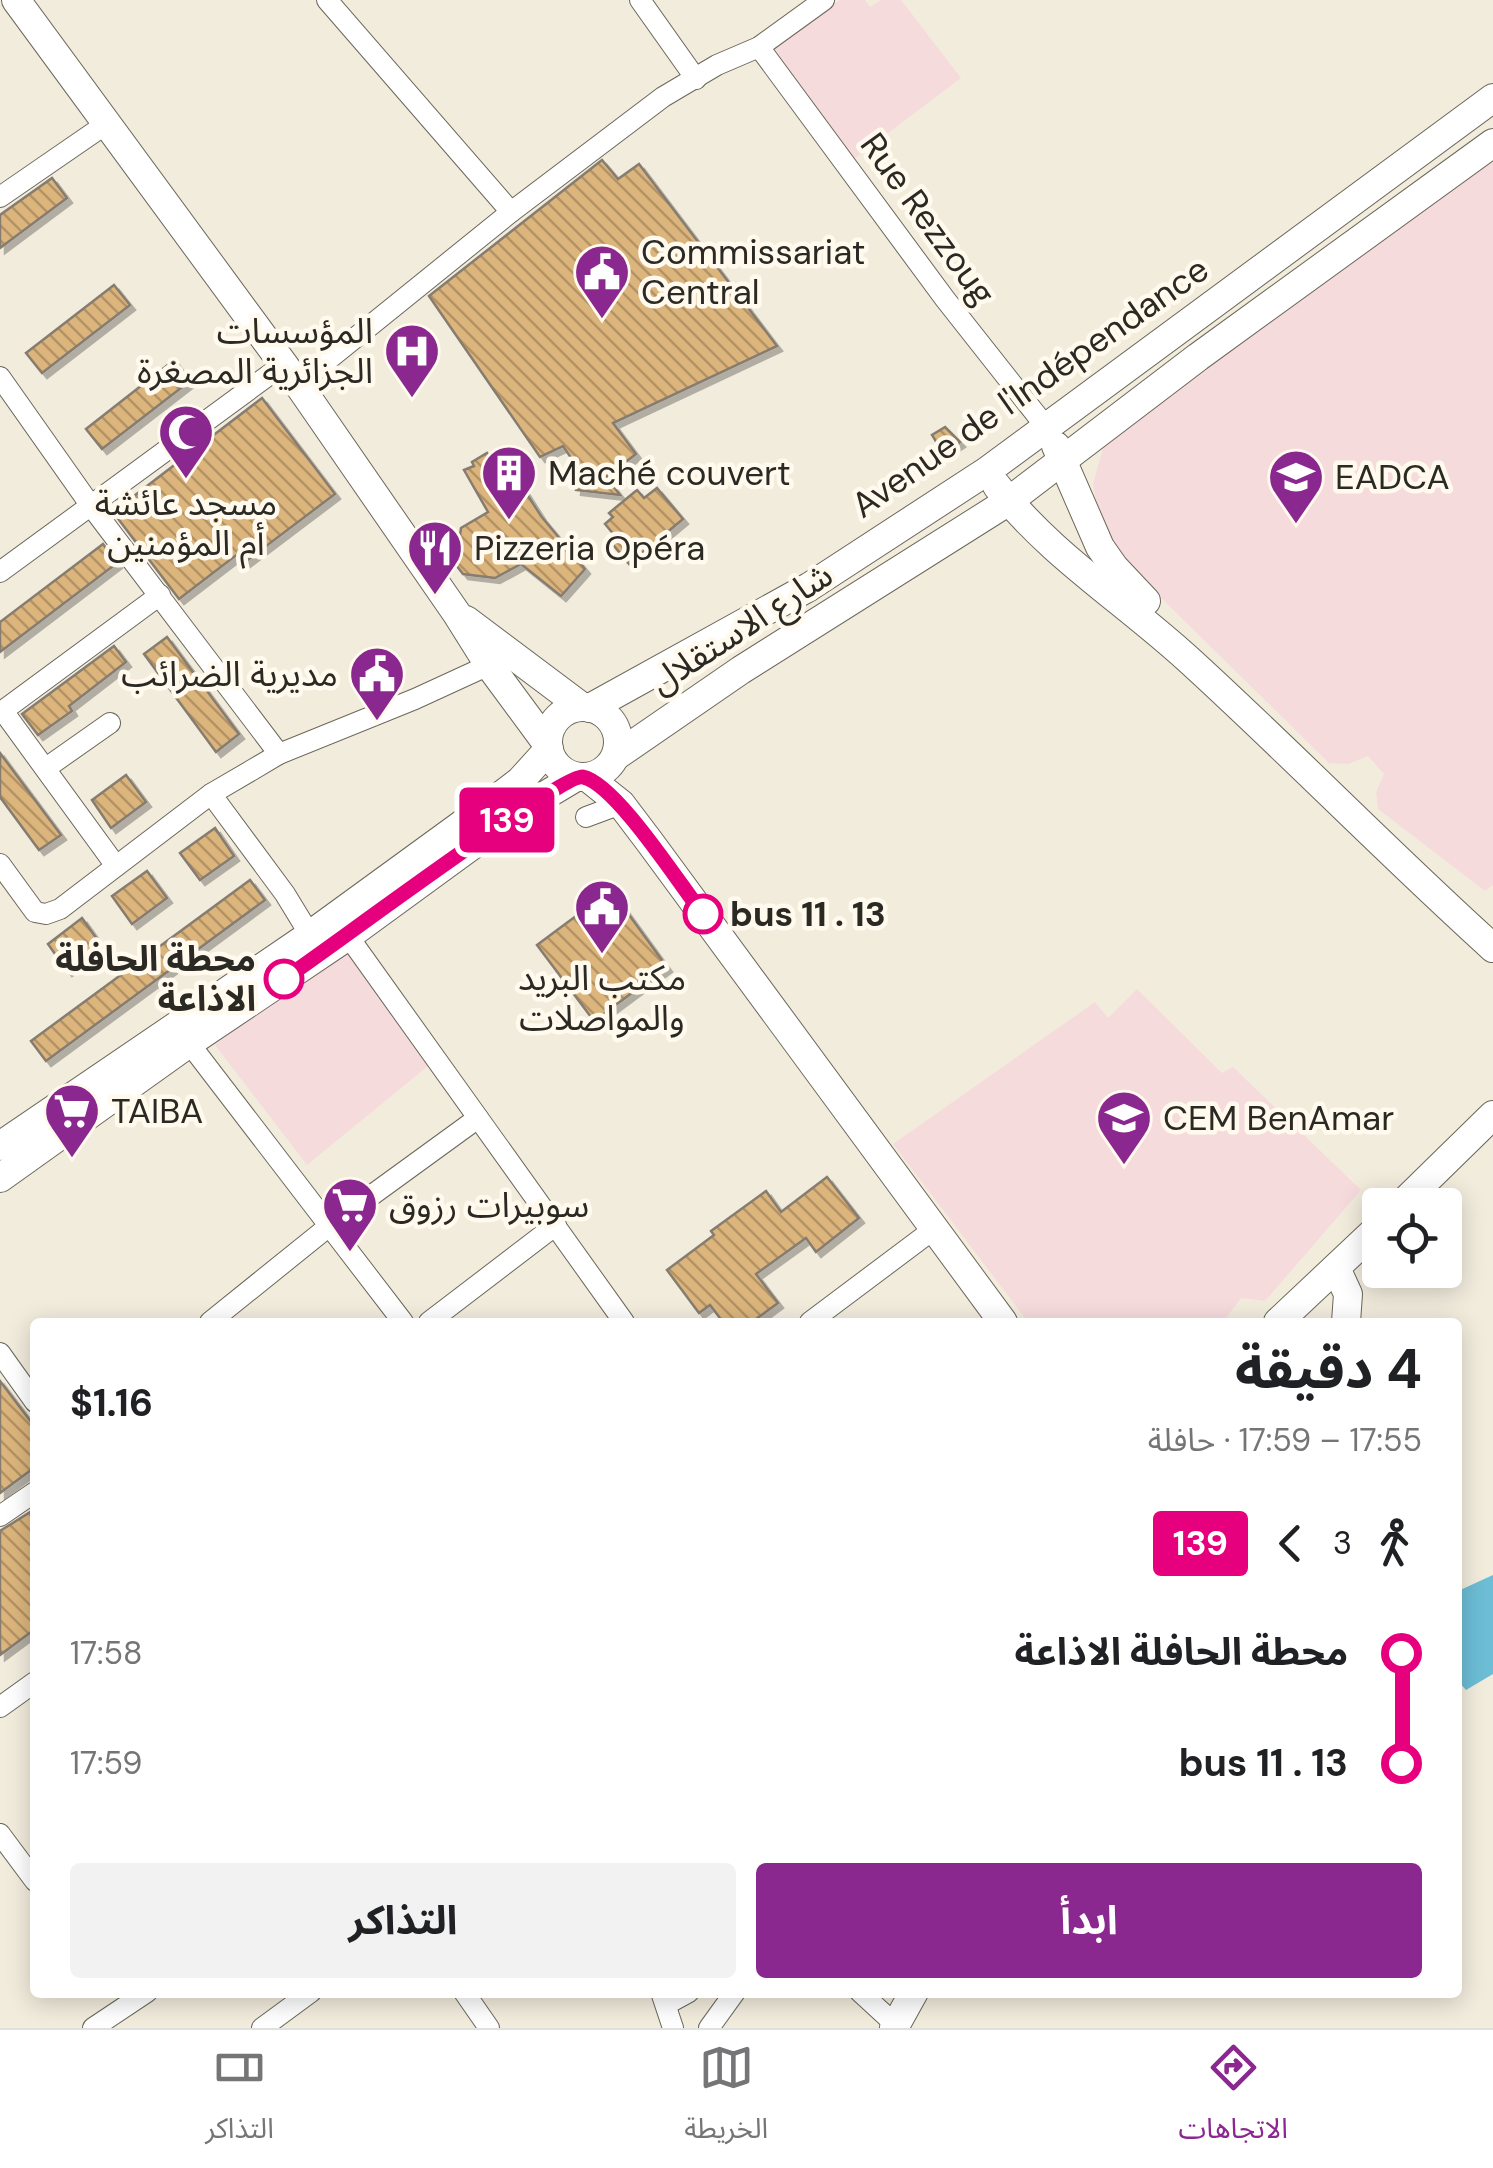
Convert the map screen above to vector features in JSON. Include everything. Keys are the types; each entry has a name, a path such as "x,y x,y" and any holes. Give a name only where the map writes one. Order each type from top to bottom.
{"main road":[{"path":"16,0 291,374 558,766 597,768 612,779 621,804 1000,1318"},
{"name":"Avenue de l'Indépendance","path":"586,707 810,587 987,471 1493,98"},
{"name":"شارع الاستقلال","path":"597,768 741,670 1008,501 1198,356 1493,143"},
{"path":"1270,262 1292,288"},
{"path":"1178,330 1198,356"},
{"path":"1046,427 1064,460 1090,528 1114,568 1493,928"},
{"path":"1090,528 1085,479 1096,432"},
{"path":"987,471 1008,501 1042,536 1190,662 1493,948"},
{"path":"0,1178 520,811 597,768 618,736 608,717 586,707 457,614"},
{"path":"0,1146 310,934 490,804 520,781 548,747 549,733 561,714 586,707"},
{"path":"1418,1188 1493,1115"},
{"path":"1282,1318 1362,1243"},
{"path":"1336,1268 1348,1294 1346,1318"},
{"path":"894,2027 911,1998"}],"street":[{"path":"327,0 511,212"},
{"path":"640,0 696,79"},
{"path":"0,572 91,506 291,374 663,97 760,47 824,0"},
{"name":"Rue Rezzoug","path":"760,47 956,313 1046,427"},
{"path":"0,197 106,124"},
{"path":"0,377 91,506 279,754"},
{"path":"116,866 2,712 160,595"},
{"path":"0,864 35,912 46,914 60,909 211,794 279,754 488,665"},
{"path":"46,768 110,723"},
{"path":"211,794 310,934"},
{"path":"586,817 621,804"},
{"path":"348,936 621,1318"},
{"path":"190,1043 400,1318"},
{"path":"215,1318 328,1227 478,1118"},
{"path":"434,1318 556,1225"},
{"path":"815,1318 934,1229"},
{"path":"1,1356 30,1395"},
{"path":"0,1516 30,1495"},
{"path":"4,1697 30,1684"},
{"path":"0,1834 30,1874"},
{"path":"113,2014 138,1998"},
{"path":"262,2028 303,1998"},
{"path":"468,1998 490,2028"},
{"path":"664,1998 673,2028"},
{"path":"709,2028 731,1998"},
{"path":"866,1998 894,2027"}],"shaded area":[{"path":"840,0 865,0 870,7 881,0 901,0 961,78 851,161 770,47"},
{"name":"EADCA","path":"1493,156 1493,885 1485,891 1378,809 1376,792 1384,774 1368,756 1348,764 1329,763 1103,541 1093,484 1106,438"},
{"path":"344,949 428,1066 307,1165 215,1045"},
{"name":"CEM BenAmar","path":"1137,989 1222,1073 1233,1067 1361,1190 1265,1301 1241,1298 1226,1318 1025,1318 893,1144 1095,1002 1108,1018"}],"water":[{"path":"1493,1575 1493,1674 1466,1690 1462,1686 1462,1589"}],"building":[{"name":"Commissariat Central","path":"602,160 618,179 639,164 777,346 613,423 636,454 606,477 620,495 576,490 578,468 563,446 540,457 429,296"},
{"path":"52,178 67,198 0,248 0,215"},
{"path":"114,285 130,305 42,373 26,353"},
{"path":"174,360 190,381 102,449 86,429"},
{"path":"262,398 335,494 245,562 239,553 179,599 113,512"},
{"path":"945,427 960,442 943,453 932,435"},
{"name":"Maché couvert","path":"499,450 541,516 585,569 561,596 521,564 495,578 463,574 456,565 461,528 488,512 464,470 487,453 490,457"},
{"path":"657,488 683,519 629,564 610,541 615,536 605,524 613,517 609,513 637,490 644,498"},
{"path":"103,544 117,563 0,652 0,622"},
{"path":"167,637 239,734 216,752 144,654"},
{"path":"114,646 126,662 69,706 72,711 38,735 22,714"},
{"path":"0,753 61,835 39,850 0,797"},
{"path":"126,775 146,802 111,828 92,800"},
{"path":"215,828 234,856 200,880 180,853"},
{"path":"147,871 167,898 132,924 112,896"},
{"path":"250,880 265,900 46,1061 31,1041"},
{"name":"مكتب البريد والمواصلات","path":"611,890 667,967 594,1021 537,945"},
{"path":"82,918 102,946 67,971 48,944"},
{"path":"827,1177 859,1218 816,1252 806,1238 756,1274 778,1303 757,1318 720,1318 710,1305 699,1313 667,1270 714,1235 711,1231 766,1191 781,1212"},
{"path":"0,1381 30,1420 30,1471 0,1493"},
{"path":"30,1512 30,1633 0,1655 0,1531"}],"bus line":[{"name":"139","path":"284,979 520,811 576,776 587,777 621,804 703,914"}],"place":[{"name":"Commissariat Central","path":"602,321"},
{"name":"المؤسسات الجزائرية المصغرة","path":"412,400"},
{"name":"مسجد عائشة أم المؤمنين","path":"186,481"},
{"name":"Maché couvert","path":"509,522"},
{"name":"EADCA","path":"1296,526"},
{"name":"Pizzeria Opéra","path":"435,597"},
{"name":"مديرية الضرائب","path":"377,723"},
{"name":"bus 11 . 13","path":"703,914"},
{"name":"مكتب البريد والمواصلات","path":"602,956"},
{"name":"محطة الحافلة الاذاعة","path":"284,979"},
{"name":"TAIBA","path":"72,1160"},
{"name":"CEM BenAmar","path":"1124,1167"},
{"name":"سوبيرات رزوق","path":"350,1254"}]}
